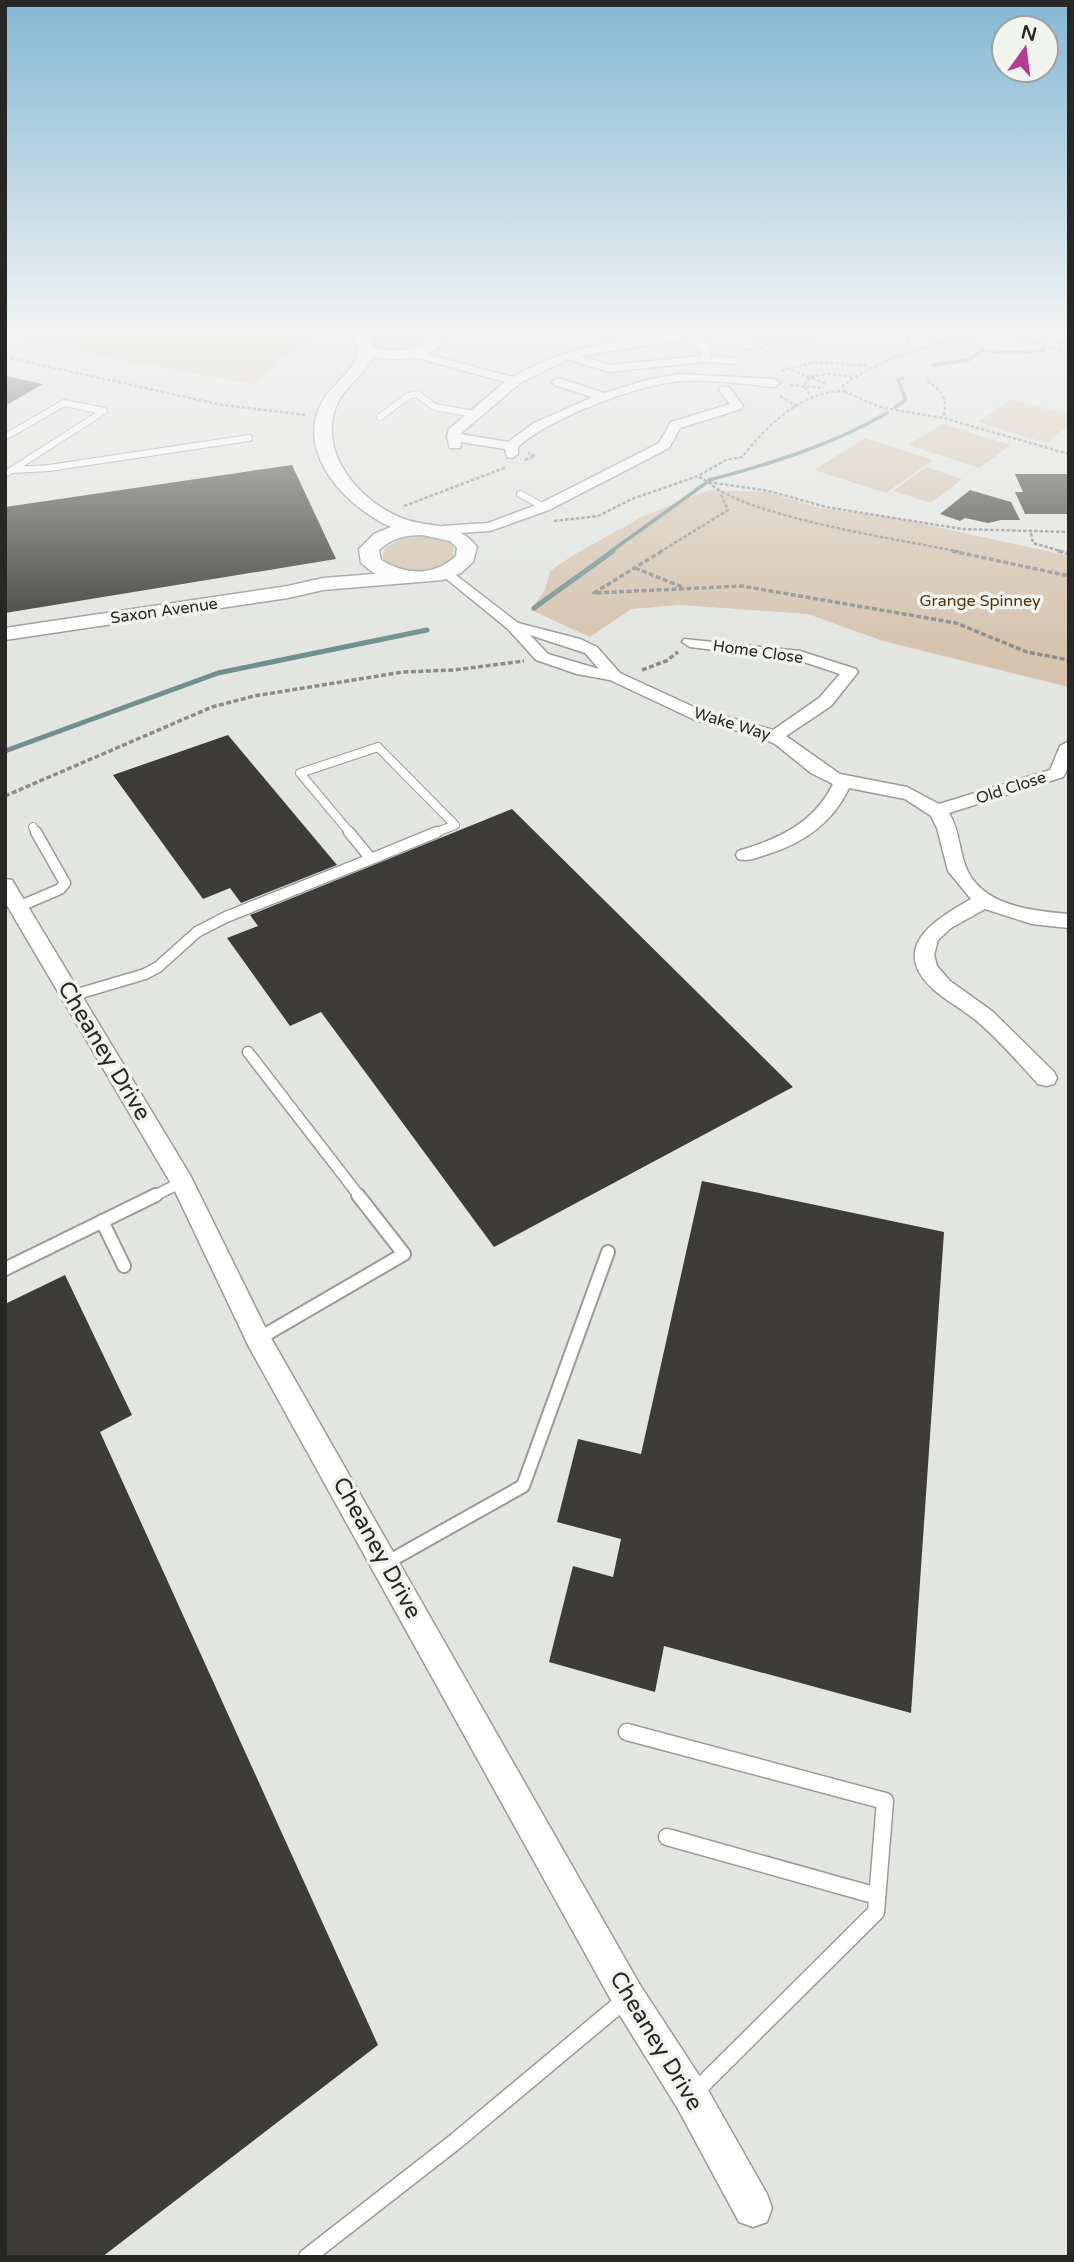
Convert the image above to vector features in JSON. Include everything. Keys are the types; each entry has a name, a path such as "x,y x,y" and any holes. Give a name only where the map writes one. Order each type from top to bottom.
{"street":[{"path":"324,439 327,453 337,473 374,513 392,523 442,530 490,527 544,507 663,444 666,439"},
{"path":"454,439 454,441 512,455 517,439"},
{"path":"374,513 371,550 377,569 402,578"},
{"path":"448,573 468,558 469,549 490,527"},
{"name":"Saxon Avenue","path":"323,584 351,573 371,550 393,533 417,528"},
{"path":"442,530 455,535 469,549"},
{"name":"Saxon Avenue","path":"5,634 261,596 323,584 448,573"},
{"name":"Wake Way","path":"448,573 513,626 542,657 583,671 614,676 704,717 774,737 812,767 843,782 899,791 920,799 937,811"},
{"name":"Wake Way","path":"513,626 574,642 590,650 614,676"},
{"name":"Home Close","path":"690,642 800,656 850,672 825,702 774,737"},
{"name":"Old Close","path":"937,811 1057,773 1069,746"},
{"path":"745,855 784,844 827,813 834,805 843,782"},
{"path":"937,811 949,826 951,853 965,885 983,901 1012,914 1069,921"},
{"name":"Cheaney Drive","path":"12,896 182,1182 258,1339 628,1997 691,2096 753,2208"},
{"path":"983,901 944,923 927,941 926,961 942,988 983,1014 1046,1078"}],"lane":[{"path":"5,474 61,439"},
{"path":"12,470 49,468 245,439"},
{"path":"520,494 544,507"},
{"path":"71,996 145,974 158,967 197,932 226,917 371,859 455,825 378,747 300,773 371,859"},
{"path":"12,896 60,889 65,883 33,827"},
{"path":"248,1052 404,1254 258,1339"},
{"path":"5,1269 182,1182"},
{"path":"102,1221 124,1266"},
{"path":"386,1563 523,1486 608,1252"},
{"path":"627,1732 885,1801 876,1912 691,2096"},
{"path":"667,1837 877,1896"},
{"path":"307,2257 456,2141 628,1997"}],"path":[{"path":"548,522 598,516 632,499 698,476 726,460 742,457 757,439"},
{"path":"1015,439 1069,454"},
{"path":"396,508 512,455 535,456 524,460"},
{"path":"698,476 720,494 728,510 594,593 742,586 856,603 956,623 1027,652 1069,660"},
{"path":"708,482 768,491 826,507 962,529 1069,532"},
{"path":"720,494 791,516 1069,576"},
{"path":"1031,533 1033,543 1041,548 1069,554"},
{"path":"635,568 687,588"},
{"path":"614,676 666,661 690,642"},
{"path":"5,796 134,743 212,707 254,696 402,672 466,669 542,657"}],"green space":[{"path":"864,439 933,460 886,493 814,470"},
{"path":"918,439 990,439 1011,445 979,468 908,445"},
{"path":"1032,439 1052,439 1047,443"},
{"path":"926,467 962,479 931,503 893,491"},
{"name":"Grange Spinney","path":"708,490 768,492 819,508 896,518 1069,556 1069,687 883,641 808,614 680,605 631,609 590,637 531,610 545,590 550,571 575,554 642,517"},
{"path":"425,535 441,538 453,545 454,559 438,568 418,572 398,569 383,558 384,549 400,539"}],"building":[{"path":"292,465 336,559 5,613 5,507"},
{"path":"1015,474 1069,474 1069,514 1025,514 1015,492 1023,492"},
{"path":"970,490 1011,502 1020,520 988,523 965,518 960,521 940,514"},
{"path":"228,735 337,865 241,903 230,888 203,899 113,775"},
{"path":"512,809 793,1087 494,1247 321,1012 290,1026 227,938 258,926 250,915"},
{"path":"702,1181 944,1232 911,1713 664,1646 655,1692 549,1662 573,1566 613,1577 621,1539 557,1522 578,1439 641,1454"},
{"path":"65,1275 132,1415 100,1432 378,2045 102,2257 5,2257 5,1304"}],"waterway":[{"path":"709,480 836,439"},
{"path":"610,552 706,483"},
{"path":"534,608 613,551"},
{"path":"5,751 218,673 427,630"}]}
